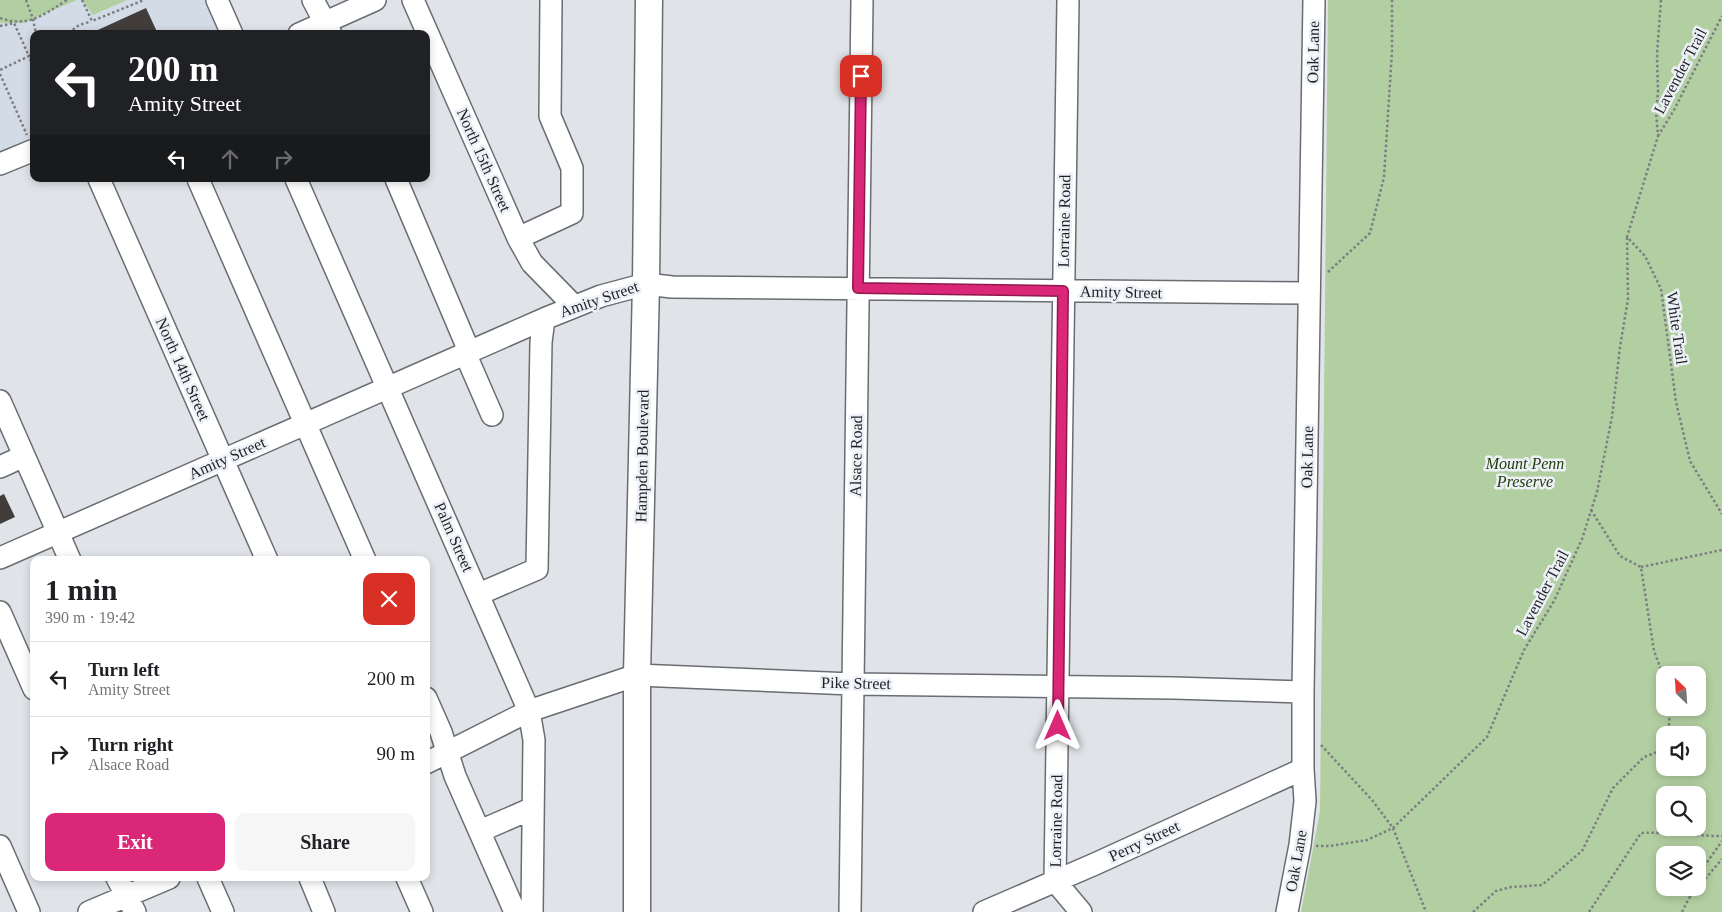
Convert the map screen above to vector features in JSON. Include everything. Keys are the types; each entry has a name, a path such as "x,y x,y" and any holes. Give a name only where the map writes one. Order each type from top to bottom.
{"main road":[{"name":"Hampden Boulevard","path":"637,912 637,675 646,284 649,0"}],"street":[{"path":"217,0 230,30"},
{"path":"313,0 328,28 375,0"},
{"name":"North 15th Street","path":"413,0 426,30"},
{"path":"518,238 572,213 572,168 550,116 551,0"},
{"name":"Alsace Road","path":"850,912 862,0"},
{"name":"Lorraine Road","path":"1068,0 1055,881 1081,912"},
{"name":"Oak Lane","path":"1287,912 1300,845 1305,801 1303,692 1314,0"},
{"name":"North 15th Street","path":"430,39 518,238 532,264 574,306"},
{"path":"0,164 30,144"},
{"name":"North 14th Street","path":"100,182 265,556"},
{"path":"199,182 363,556"},
{"name":"Palm Street","path":"297,182 529,711 534,740 532,912"},
{"path":"397,182 444,289 492,414"},
{"name":"Amity Street","path":"0,558 574,306 601,296 646,284 672,287 1063,291 1309,288"},
{"path":"479,594 537,568 541,342 544,319"},
{"path":"0,401 68,556"},
{"path":"0,467 24,456"},
{"path":"0,612 30,679"},
{"name":"Pike Street","path":"430,761 529,711 637,675 852,684 1058,686 1303,692"},
{"path":"430,707 441,732 455,776 515,912"},
{"name":"Perry Street","path":"984,912 1303,769"},
{"path":"480,831 533,808"},
{"path":"0,846 29,912"},
{"path":"90,912 161,881"},
{"path":"209,881 223,912"},
{"path":"311,881 324,912"},
{"path":"408,881 422,912"}],"path":[{"path":"26,0 34,19 35,30"},
{"path":"0,26 34,19 67,0"},
{"path":"82,0 92,22"},
{"path":"73,30 83,23 92,22 144,0"},
{"path":"1309,288 1370,233 1384,177 1392,51 1392,0"},
{"path":"1627,237 1658,136 1656,112 1658,92 1657,54 1661,0"},
{"name":"Lavender Trail","path":"1658,136 1674,110 1722,16"},
{"path":"0,18 14,22"},
{"path":"0,70 29,56 14,22"},
{"path":"0,74 30,141"},
{"name":"Lavender Trail","path":"1300,845 1330,846 1367,840 1393,828 1487,737 1524,650 1558,592 1582,539 1591,510 1612,417 1628,298 1627,237"},
{"name":"White Trail","path":"1627,237 1645,256 1661,289 1676,402 1690,460 1722,514"},
{"path":"1591,510 1620,556 1641,567 1722,550"},
{"path":"1641,567 1654,651 1660,666"},
{"path":"1304,733 1321,745 1372,800 1393,828 1426,912"},
{"path":"1473,912 1496,891 1511,887 1542,885 1582,851 1613,788 1644,757 1656,752"},
{"path":"1590,912 1641,833 1663,832 1695,836 1722,836"},
{"path":"1706,864 1722,841"},
{"path":"1682,912 1689,898 1722,859"}],"shaded area":[{"path":"0,0 217,0 230,30 30,30 30,152 0,165"}],"green space":[{"path":"0,0 77,0 23,23 0,23"},
{"path":"82,0 127,0 93,15"},
{"name":"Mount Penn Preserve","path":"1328,0 1722,0 1722,912 1301,912 1320,811"}],"building":[{"path":"146,8 156,30 98,30"},
{"path":"4,494 15,517 0,524 0,496"}],"route":[{"path":"861,76 858,288 1063,291 1058,726"}]}
